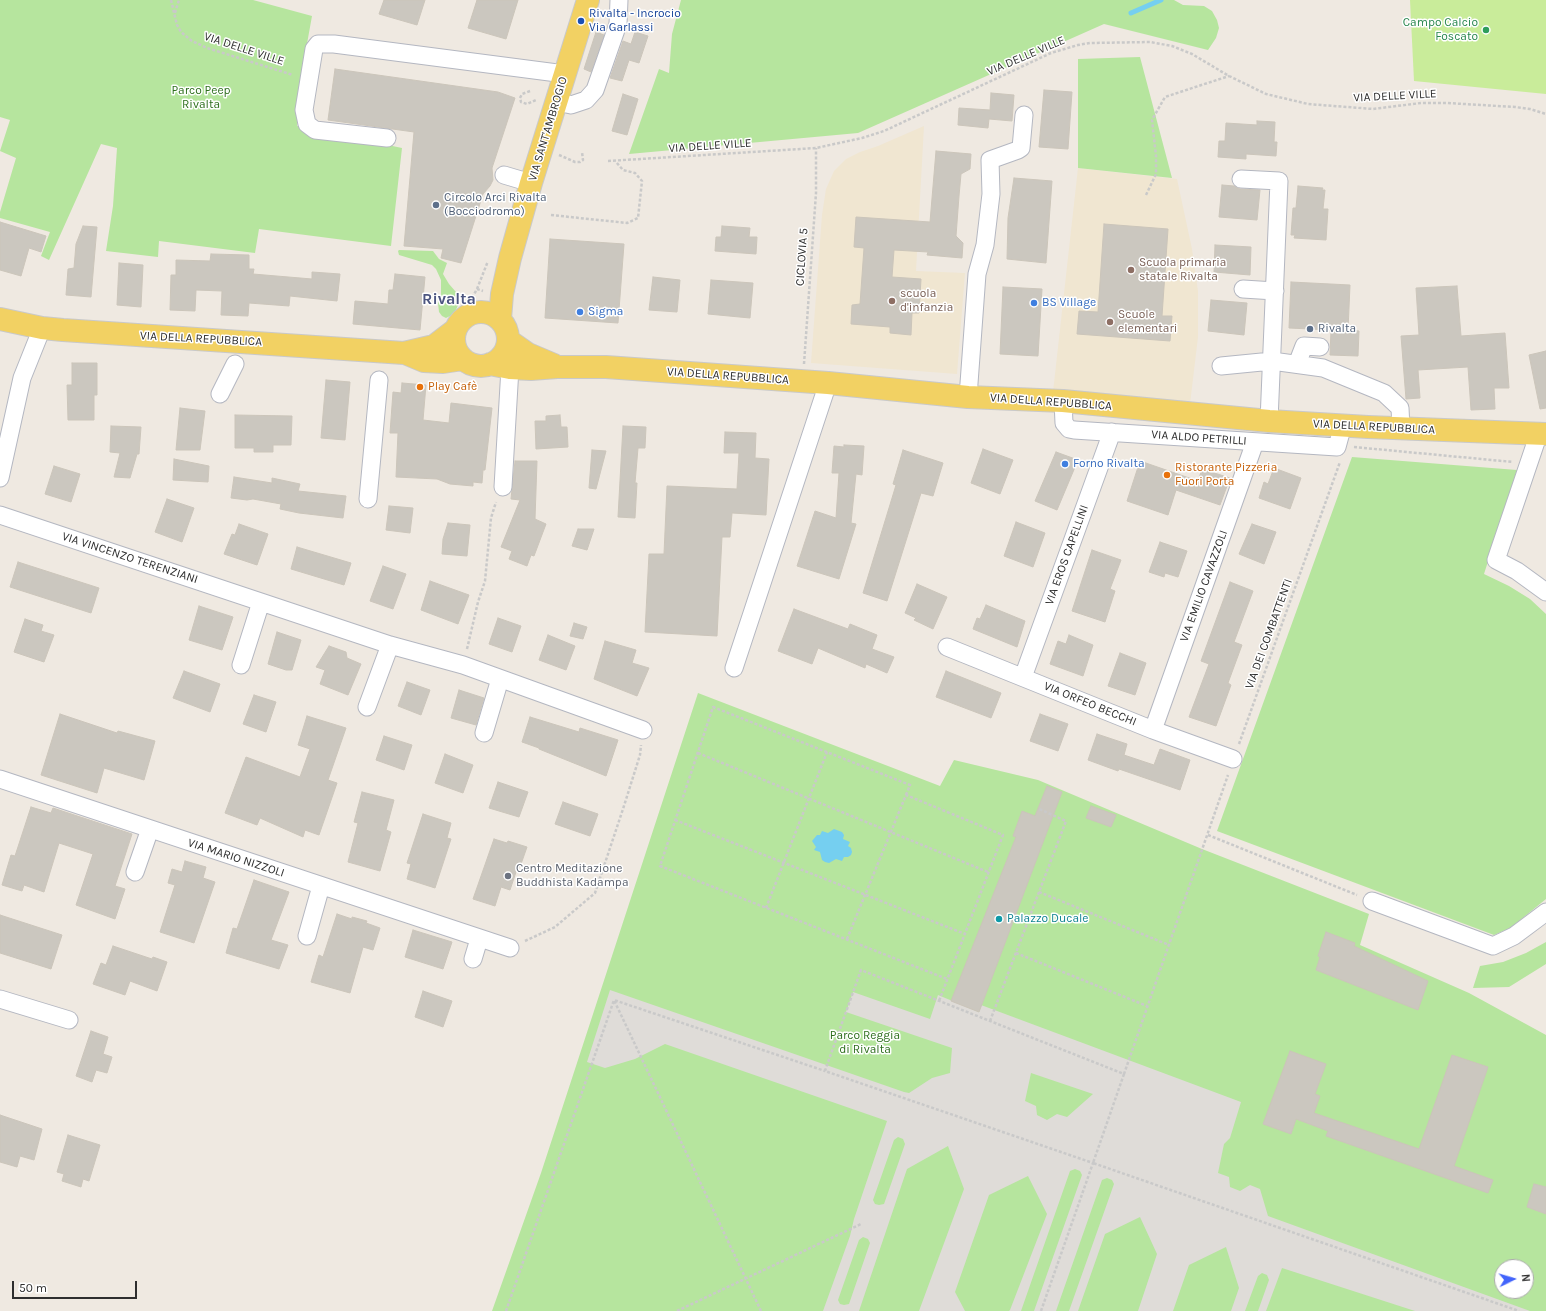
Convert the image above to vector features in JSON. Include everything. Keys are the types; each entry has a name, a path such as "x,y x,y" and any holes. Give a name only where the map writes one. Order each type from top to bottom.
{"main road":[{"name":"VIA SANT'AMBROGIO","path":"500,320 502,294 510,258 531,183 549,100 565,74 588,0"},
{"name":"VIA SANT'AMBROGIO","path":"461,319 487,292 510,258"},
{"path":"463,359 455,346 454,338 461,319 483,312 492,314 500,320 507,333 508,340 506,348 503,355 497,361 500,366"},
{"name":"VIA DELLA REPUBBLICA","path":"0,319 42,328 404,353 434,346 461,319"},
{"name":"VIA DELLA REPUBBLICA","path":"508,340 528,354 556,367"},
{"name":"VIA DELLA REPUBBLICA","path":"404,353 424,361 443,362 463,359 476,366 606,367 828,383 968,397 1063,401 1269,421 1343,426 1400,418 1542,433"}],"street":[{"path":"549,100 571,105 586,100 595,90 618,24 619,0"},
{"path":"386,138 315,130 306,124 304,110 314,49 318,44 334,44 565,74"},
{"path":"968,397 977,274 985,246 991,194 990,160 1021,148 1024,115"},
{"path":"504,175 531,183"},
{"path":"1241,179 1279,181 1269,421"},
{"path":"1244,289 1275,291"},
{"path":"0,478 22,378 42,328"},
{"path":"1297,364 1304,346 1320,347"},
{"path":"1221,366 1272,361 1323,368 1384,393 1400,418"},
{"path":"220,394 235,364"},
{"path":"500,366 503,487"},
{"path":"368,499 379,380"},
{"path":"734,668 828,383"},
{"name":"VIA ALDO PETRILLI","path":"1063,401 1064,423 1069,429 1337,447 1343,426"},
{"name":"VIA EROS CAPELLINI","path":"1023,677 1112,432"},
{"path":"1542,433 1529,464 1496,560 1517,571 1546,592"},
{"name":"VIA EMILIO CAVAZZOLI","path":"1153,730 1255,442"},
{"name":"VIA VINCENZO TERENZIANI","path":"0,514 390,645 463,665 643,730"},
{"path":"241,666 261,602"},
{"path":"367,707 390,645"},
{"name":"VIA ORFEO BECCHI","path":"947,647 1153,730 1233,759"},
{"path":"484,733 500,679"},
{"name":"VIA MARIO NIZZOLI","path":"0,779 479,939 510,948"},
{"path":"136,872 150,829"},
{"path":"307,936 321,886"},
{"path":"1372,901 1493,946 1514,936 1546,912"},
{"path":"473,959 479,939"},
{"path":"0,999 69,1020"}],"path":[{"name":"VIA DELLE VILLE","path":"172,0 177,25 181,32 192,41 207,48 295,75"},
{"path":"174,14 179,0"},
{"name":"VIA DELLE VILLE","path":"608,161 816,148 862,138 884,131 1051,53 1090,43 1160,43 1192,54 1229,76 1266,94 1308,104 1373,109 1421,103 1447,103 1515,107 1530,109 1546,114"},
{"path":"1146,195 1156,174 1156,156 1152,120 1165,97 1229,76"},
{"path":"530,91 521,96 521,102 524,104 549,100"},
{"name":"CICLOVIA 5","path":"804,367 816,193 816,148"},
{"path":"556,154 575,162 580,162 583,160 582,152"},
{"path":"551,215 627,223 638,218 642,180 634,173 623,170 616,161"},
{"path":"461,319 477,289 487,292"},
{"path":"1353,447 1529,464"},
{"name":"VIA DEI COMBATTENTI","path":"1041,1311 1233,759 1340,461"},
{"path":"463,665 478,602 485,581 491,518 498,496 503,487"},
{"path":"846,939 910,785 713,707 660,866 947,979"},
{"path":"510,948 555,927 595,893 640,755 643,730"},
{"path":"766,908 827,752"},
{"path":"698,753 988,872"},
{"path":"906,795 1003,835 939,1001"},
{"path":"990,1021 1066,820 1038,809"},
{"path":"675,820 965,934"},
{"path":"1208,834 1372,901"},
{"path":"1039,892 1169,945"},
{"path":"1016,953 1147,1006"},
{"path":"825,1071 861,970 1124,1074"},
{"path":"614,1000 1093,1163 1519,1311"},
{"path":"614,1000 761,1311"},
{"path":"506,1311 614,1000"},
{"path":"677,1311 860,1224"}],"shaded area":[{"path":"924,126 916,271 965,273 957,374 811,363 822,215 826,189 834,171 846,159 860,152 878,146"},
{"name":"Scuola primaria statale Rivalta","path":"1078,168 1177,179 1192,249 1198,291 1198,337 1190,404 1053,392"},
{"path":"610,990 909,1093 932,1078 950,1073 952,1048 846,1012 853,992 930,1019 938,995 979,1012 981,1005 1241,1102 1230,1138 1224,1144 1218,1173 1229,1177 1230,1187 1240,1191 1250,1185 1260,1189 1268,1216 1530,1311 1415,1311 1282,1268 1266,1311 1258,1311 1269,1280 1267,1275 1262,1273 1258,1276 1245,1311 1231,1311 1239,1288 1226,1247 1189,1265 1173,1311 1138,1311 1157,1254 1140,1217 1105,1234 1078,1311 1069,1311 1114,1184 1112,1180 1107,1178 1102,1180 1056,1311 1034,1311 1082,1175 1080,1171 1075,1169 1070,1171 1021,1311 1009,1311 1047,1214 1028,1176 989,1195 955,1292 965,1311 919,1311 964,1189 948,1146 907,1169 859,1311 823,1311 850,1236 854,1219 887,1121 665,1044 635,1059 605,1068 587,1062","holes":["1031,1073 1093,1094 1067,1117 1057,1114 1047,1120 1037,1115 1036,1106 1025,1101","898,1137 903,1139 905,1144 884,1204 875,1204 873,1200 894,1140","863,1237 868,1239 870,1243 849,1304 840,1304 838,1300 859,1240"]}],"green space":[{"name":"Parco Peep Rivalta","path":"0,0 253,0 312,16 301,77 297,126 402,148 391,246 259,229 255,253 159,241 158,257 106,251 113,206 117,148 101,144 49,260 41,256 50,232 0,218 0,212 16,158 0,151 10,120 0,117"},
{"path":"681,0 1174,0 1183,5 1204,6 1212,11 1219,28 1216,38 1208,50 1104,24 858,133 629,154 659,69 669,73 672,34"},
{"name":"Campo Calcio Foscato","path":"1410,0 1546,0 1546,94 1414,81"},
{"path":"1140,57 1172,178 1078,168 1078,59"},
{"path":"399,250 433,251 439,259 447,263 443,274 456,292 459,303 454,314 446,318 439,312 438,303 441,294 441,280 436,269 432,265 399,255"},
{"path":"1352,457 1517,470 1484,574 1509,586 1530,599 1546,614 1546,899 1510,928 1494,935 1217,831"},
{"name":"Parco Reggia di Rivalta","path":"698,693 940,786 954,760 1038,780 1202,849 1369,914 1360,945 1469,993 1546,1035 1546,1311 492,1311 541,1173"},
{"path":"1546,942 1546,964 1509,987 1473,988 1480,966 1503,962 1526,953"}],"water":[{"path":"834,829 842,832 844,835 843,839 850,842 848,846 851,848 852,852 848,857 844,857 842,861 836,859 829,863 822,860 820,852 814,850 816,847 812,841 817,835 820,835 822,831 828,833"}],"building":[{"path":"384,0 425,0 417,25 379,14"},
{"path":"477,0 518,0 506,39 468,28"},
{"path":"596,32 604,35 591,72 584,69"},
{"path":"635,32 648,36 639,63 629,60 622,81 610,78 623,41 631,44"},
{"path":"335,69 498,92 515,98 492,168 493,180 483,194 461,263 441,258 443,249 404,246 414,132 328,120"},
{"path":"1044,90 1072,92 1068,149 1039,147"},
{"path":"991,93 1014,95 1012,121 989,119 988,128 958,125 959,108 990,110"},
{"path":"623,94 638,99 627,135 612,131"},
{"path":"1257,121 1275,122 1274,142 1277,142 1276,156 1246,154 1246,159 1218,157 1219,141 1225,141 1226,123 1257,125"},
{"path":"936,151 971,154 970,169 961,174 959,196 956,236 963,243 962,258 927,255 928,252 894,250 892,277 921,279 919,313 912,313 911,335 890,333 890,327 851,324 852,305 860,304 864,248 854,247 856,217 930,222"},
{"path":"1014,178 1052,181 1046,263 1007,259 1008,218"},
{"path":"1222,185 1234,186 1240,189 1260,190 1257,220 1219,217"},
{"path":"1298,186 1323,188 1322,190 1325,190 1323,209 1328,209 1326,240 1294,238 1295,235 1291,235 1293,208 1296,208"},
{"path":"0,222 46,236 41,252 29,248 21,276 0,270"},
{"path":"1104,224 1168,229 1162,316 1172,316 1170,341 1077,334 1079,311 1098,312"},
{"path":"83,226 97,227 91,297 66,295 68,269 74,268 76,244"},
{"path":"722,226 750,228 749,237 757,237 756,254 715,251 716,237 721,237"},
{"path":"550,239 624,244 618,323 545,318"},
{"path":"1215,245 1251,247 1250,275 1214,272"},
{"path":"211,254 249,255 249,269 254,269 253,274 312,279 312,272 340,274 337,301 290,296 289,306 249,303 248,316 221,315 222,291 196,290 195,311 170,310 171,275 176,275 176,260 210,261"},
{"path":"119,263 143,265 141,307 117,305"},
{"path":"395,274 425,277 420,330 353,324 355,301 388,304 389,290 393,290"},
{"path":"653,277 680,280 677,312 649,310"},
{"path":"711,280 753,283 750,318 708,314"},
{"path":"1291,282 1350,285 1348,330 1359,331 1358,356 1330,355 1331,330 1289,328"},
{"path":"1457,286 1461,336 1505,333 1509,388 1494,388 1495,409 1471,410 1468,367 1418,370 1420,398 1406,399 1401,336 1419,335 1416,288"},
{"path":"1003,287 1042,289 1038,356 1000,354"},
{"path":"1211,300 1247,303 1244,335 1208,331"},
{"path":"1546,351 1546,408 1540,409 1529,355"},
{"path":"72,363 97,363 97,395 94,395 94,420 68,420 67,385 72,385"},
{"path":"326,380 350,382 345,440 321,438"},
{"path":"402,383 426,385 423,420 449,423 451,403 492,408 485,470 483,470 482,483 473,482 473,486 450,484 437,479 396,477 398,433 390,433 393,392 401,393"},
{"path":"180,408 205,411 200,450 176,450"},
{"path":"235,415 292,416 291,445 273,445 273,452 254,452 254,448 235,448"},
{"path":"560,415 561,427 567,427 568,447 536,449 535,421 546,421 546,416"},
{"path":"111,426 141,427 139,454 137,454 130,478 114,477 120,453 110,452"},
{"path":"623,426 646,427 645,448 638,448 635,483 637,483 635,518 618,517"},
{"path":"725,432 756,433 755,458 769,459 766,515 732,513 730,537 722,537 717,636 645,632 649,554 664,554 667,486 737,489 739,453 724,453"},
{"path":"844,445 864,446 862,475 856,474 851,523 856,524 839,579 797,566 815,511 836,518 839,473 832,473 834,446 844,447"},
{"path":"983,449 1013,460 1000,494 971,483"},
{"path":"592,450 606,451 596,489 589,488"},
{"path":"903,450 943,463 933,496 921,493 887,601 863,593 896,485 893,484"},
{"path":"1056,452 1078,460 1057,510 1035,501"},
{"path":"174,459 209,466 208,482 173,480"},
{"path":"515,461 537,461 535,519 546,524 534,556 531,555 527,566 509,559 512,551 501,547 520,500 511,499"},
{"path":"1140,461 1198,481 1202,469 1230,478 1220,505 1176,490 1168,515 1127,501"},
{"path":"54,466 80,474 71,502 45,494"},
{"path":"1274,468 1301,478 1290,509 1259,498 1264,482 1268,484"},
{"path":"234,477 272,483 272,478 300,484 298,491 346,496 343,518 299,513 280,509 281,504 253,499 247,500 231,498"},
{"path":"167,499 194,508 182,542 155,532"},
{"path":"389,506 413,508 410,533 386,530"},
{"path":"1016,522 1045,533 1033,567 1004,556"},
{"path":"448,523 470,525 467,556 442,554 443,539"},
{"path":"239,524 268,534 257,565 224,554 232,534 235,535"},
{"path":"1252,524 1276,532 1264,564 1239,554"},
{"path":"578,529 594,529 587,550 572,546"},
{"path":"1160,542 1187,551 1178,577 1165,573 1164,577 1149,572"},
{"path":"297,547 351,563 344,585 291,569"},
{"path":"1092,550 1121,560 1110,589 1115,591 1105,622 1072,611"},
{"path":"18,562 99,588 91,613 10,587"},
{"path":"383,566 406,574 393,609 370,601"},
{"path":"430,581 469,595 458,624 421,610"},
{"path":"1230,582 1253,591 1234,642 1242,645 1228,683 1231,685 1216,726 1189,717 1209,664 1201,661"},
{"path":"917,584 947,597 933,629 914,620 916,618 905,613"},
{"path":"986,605 1025,621 1017,647 973,629 977,618 980,619"},
{"path":"199,606 233,617 222,650 189,640"},
{"path":"794,609 848,629 850,624 877,635 872,649 894,657 887,673 866,664 865,668 818,648 812,664 778,651"},
{"path":"498,618 521,626 512,652 489,644"},
{"path":"25,619 43,625 41,631 54,635 44,662 14,652"},
{"path":"574,623 587,627 583,639 570,636"},
{"path":"277,632 301,640 292,670 286,670 268,664"},
{"path":"548,635 575,646 566,670 539,660"},
{"path":"1069,635 1093,645 1083,676 1050,664 1058,641 1066,644"},
{"path":"605,641 636,650 632,663 649,668 637,696 594,679"},
{"path":"329,646 346,652 347,658 361,664 348,695 320,684 325,670 316,667"},
{"path":"1120,653 1146,663 1135,695 1108,686"},
{"path":"184,671 220,684 210,712 173,698"},
{"path":"946,671 1001,693 991,718 936,697"},
{"path":"407,682 430,690 421,715 398,706"},
{"path":"459,690 484,698 476,725 451,718"},
{"path":"254,695 276,702 266,732 243,724"},
{"path":"60,714 117,733 118,731 155,741 144,780 104,768 97,793 41,775"},
{"path":"1040,714 1068,724 1058,751 1030,741"},
{"path":"307,716 346,728 328,780 337,783 319,835 305,830 303,837 260,818 257,825 225,813 246,757 300,777 310,749 298,745"},
{"path":"530,717 579,732 580,728 618,740 606,776 522,742"},
{"path":"1097,734 1127,744 1124,755 1154,765 1160,749 1190,760 1180,790 1088,760"},
{"path":"384,736 412,745 404,770 376,760"},
{"path":"445,754 473,765 463,793 435,783"},
{"path":"498,782 528,792 519,817 489,808"},
{"name":"Palazzo Ducale","path":"1047,786 1062,792 979,1012 951,1001 1016,837 1013,836 1022,811 1035,816"},
{"path":"362,792 394,800 386,830 391,832 380,871 348,862 358,823 354,822"},
{"path":"563,802 598,814 590,836 555,824"},
{"path":"1091,806 1116,815 1111,827 1086,818"},
{"path":"31,807 51,813 53,808 132,834 115,886 125,889 115,919 76,905 93,854 59,843 44,892 24,885 22,891 2,885 11,855 15,856"},
{"path":"423,814 451,823 447,838 451,839 435,888 407,879 411,864 407,863"},
{"path":"494,839 507,843 508,841 527,847 520,867 518,866 510,890 501,887 495,906 473,899"},
{"path":"185,861 206,867 203,878 215,882 194,943 160,932 175,885 168,883 172,869 182,872"},
{"path":"254,880 289,892 271,940 288,945 279,969 226,953 233,928 237,929"},
{"path":"337,914 352,919 352,917 367,921 366,923 380,928 373,950 363,947 350,993 311,982 319,955 323,957"},
{"path":"0,915 62,935 51,969 0,953"},
{"path":"413,930 452,942 443,969 405,957"},
{"path":"1326,932 1355,943 1354,946 1428,981 1418,1010 1316,970 1320,957 1318,956"},
{"path":"113,946 152,959 153,957 167,962 157,991 130,981 125,995 93,984 101,963 106,965"},
{"path":"423,991 452,1001 443,1027 415,1017"},
{"path":"91,1031 108,1037 103,1054 112,1057 107,1073 96,1070 92,1082 76,1076"},
{"path":"1290,1051 1326,1064 1315,1094 1320,1096 1314,1113 1419,1149 1452,1055 1488,1067 1454,1166 1493,1180 1488,1193 1326,1136 1328,1131 1296,1119 1291,1134 1263,1124"},
{"path":"0,1115 42,1129 34,1160 20,1156 17,1167 0,1162"},
{"path":"68,1135 100,1145 89,1181 83,1179 81,1187 62,1181 64,1174 57,1172"},
{"path":"1534,1184 1546,1187 1546,1214 1527,1207"}],"waterway":[{"path":"1131,13 1161,0"}],"place":[{"name":"Rivalta - Incrocio Via Garlassi","path":"581,21"},
{"name":"Campo Calcio Foscato","path":"1486,30"},
{"name":"Circolo Arci Rivalta (Bocciodromo)","path":"436,205"},
{"name":"Scuola primaria statale Rivalta","path":"1131,270"},
{"name":"scuola d'infanzia","path":"892,301"},
{"name":"BS Village","path":"1034,303"},
{"name":"Sigma","path":"580,312"},
{"name":"Scuole elementari","path":"1110,322"},
{"name":"Rivalta","path":"1310,329"},
{"name":"Play Cafè","path":"420,387"},
{"name":"Forno Rivalta","path":"1065,464"},
{"name":"Ristorante Pizzeria Fuori Porta","path":"1167,475"},
{"name":"Centro Meditazione Buddhista Kadampa","path":"508,876"},
{"name":"Palazzo Ducale","path":"999,919"}],"district":[{"name":"Rivalta","path":"449,299"}]}
